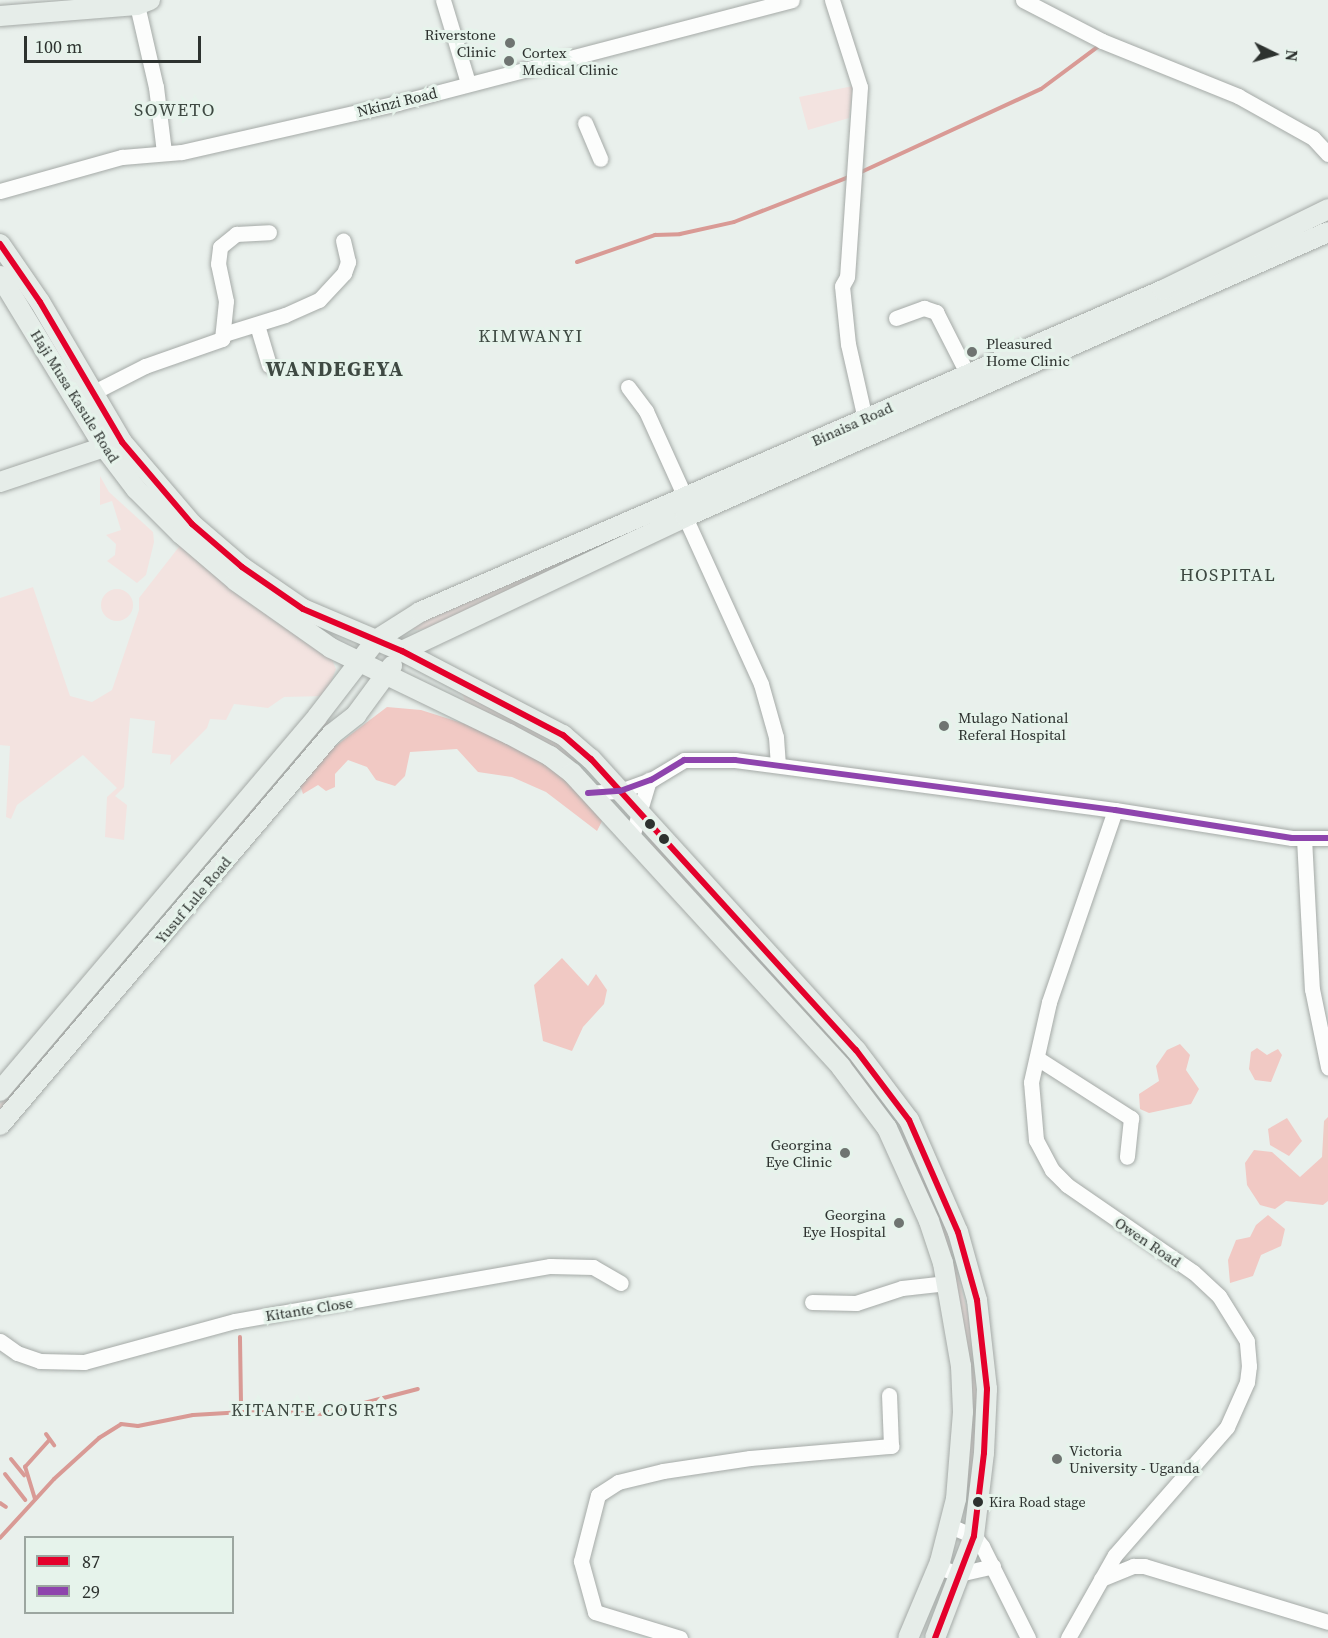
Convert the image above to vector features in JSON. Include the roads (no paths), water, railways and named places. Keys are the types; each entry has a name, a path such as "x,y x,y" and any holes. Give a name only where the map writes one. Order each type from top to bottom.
{"main road":[{"path":"0,16 143,2"},
{"name":"Binaisa Road","path":"376,640 420,612 865,419 967,372 1163,290 1328,209"},
{"name":"Binaisa Road","path":"402,651 685,517 1328,232"},
{"name":"Haji Musa Kasule Road","path":"0,244 104,447 151,504 236,581 357,662 550,756 572,773 841,1067 887,1128 929,1221 947,1282 956,1320 963,1412 950,1526 938,1567 908,1638"},
{"name":"Haji Musa Kasule Road","path":"0,276 32,307 94,392 122,442 165,495 214,543 303,609 402,651 563,735 640,812 856,1050 909,1120 935,1173 958,1232 977,1300 987,1389 984,1453 974,1536 934,1638"},
{"path":"0,482 104,447"},
{"name":"Yusuf Lule Road","path":"0,1091 330,701 357,662 376,640"},
{"path":"386,675 402,651"},
{"name":"Yusuf Lule Road","path":"0,1125 182,914 332,734 356,715 386,675"},
{"path":"211,842 228,858"},
{"path":"166,896 182,914"},
{"path":"841,1067 856,1050"}],"street":[{"path":"443,0 468,83"},
{"name":"Nkinzi Road","path":"0,191 122,157 194,150 468,83 656,33 717,22 792,0"},
{"path":"832,0 860,87 860,127 852,176 847,277 842,286 848,344 865,419"},
{"path":"1023,0 1102,41 1238,96 1313,138 1328,154"},
{"path":"143,2 164,152"},
{"path":"585,123 600,159"},
{"path":"94,392 145,366 222,339 226,302 218,264 220,247 236,234 269,232"},
{"path":"224,333 257,325 319,300 344,273 348,262 344,241"},
{"path":"896,318 924,308 936,312 967,372"},
{"path":"257,325 269,365"},
{"path":"628,387 646,411 685,497"},
{"path":"685,517 761,684 776,738 778,764"},
{"path":"588,793 620,791 649,780 688,759 778,764 1304,838 1328,838"},
{"path":"631,840 649,780"},
{"name":"Owen Road","path":"1068,1638 1101,1579 1132,1534 1227,1427 1247,1382 1249,1352 1242,1330 1219,1296 1193,1272 1086,1199 1052,1170 1036,1140 1031,1112 1036,1058 1049,1002 1115,810"},
{"path":"1304,838 1312,989 1328,1067"},
{"path":"1036,1058 1131,1118 1127,1157"},
{"name":"Kitante Close","path":"0,1341 40,1361 84,1362 235,1321 550,1266 593,1268 621,1283"},
{"path":"812,1302 856,1303 902,1288 947,1282"},
{"path":"680,1638 595,1611 581,1562 594,1506 608,1487 663,1471 750,1458 891,1446 889,1395"},
{"path":"950,1526 974,1536 993,1566 1028,1638"},
{"path":"938,1567 959,1574 993,1566"},
{"path":"1101,1579 1133,1566 1144,1566 1328,1622"}],"waterway":[{"path":"859,173 1041,89 1100,45"},
{"path":"577,262 655,235 680,234 734,222 849,177"},
{"path":"235,1414 241,1403 240,1337"},
{"path":"0,1538 54,1479 99,1438 121,1424 138,1426 193,1415 262,1411 322,1414 418,1389"},
{"path":"46,1434 54,1445"},
{"path":"35,1499 25,1467 49,1440"},
{"path":"11,1459 24,1475"},
{"path":"5,1474 25,1500"},
{"path":"0,1503 6,1507"}],"place":[{"name":"Riverstone Clinic","path":"510,43"},
{"name":"Cortex Medical Clinic","path":"509,61"},
{"name":"Pleasured Home Clinic","path":"972,352"},
{"name":"Mulago National Referal Hospital","path":"944,726"},
{"name":"Georgina Eye Clinic","path":"845,1153"},
{"name":"Georgina Eye Hospital","path":"899,1223"},
{"name":"Victoria University - Uganda","path":"1057,1459"},
{"name":"Kira Road stage","path":"978,1502"}],"district":[{"name":"SOWETO","path":"175,110"},
{"name":"KIMWANYI","path":"531,336"},
{"name":"WANDEGEYA","path":"335,369"},
{"name":"HOSPITAL","path":"1228,575"},
{"name":"KITANTE COURTS","path":"315,1410"}]}
